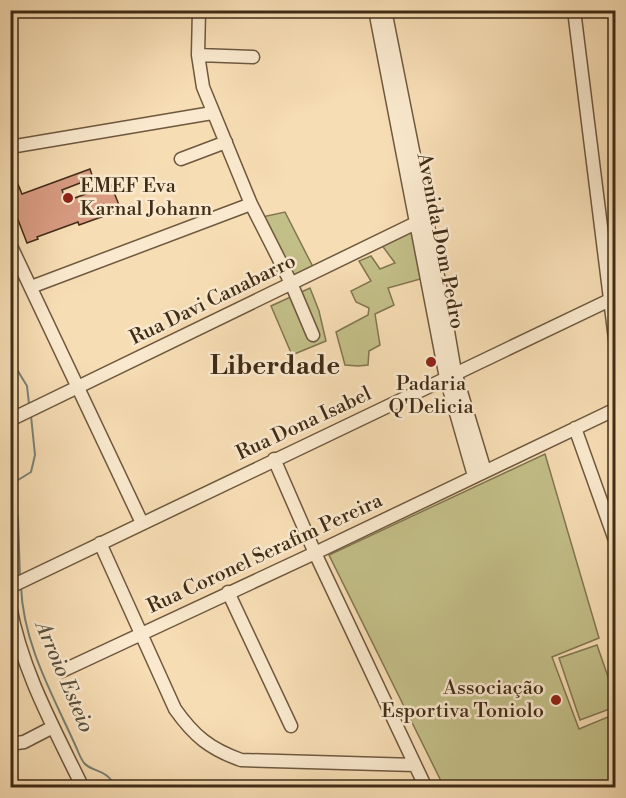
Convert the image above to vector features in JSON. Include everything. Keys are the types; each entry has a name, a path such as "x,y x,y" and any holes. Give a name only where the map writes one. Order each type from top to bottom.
{"street":[{"path":"199,10 198,55 203,87 251,204 291,284 313,335"},
{"name":"Avenida Dom Pedro","path":"375,10 385,37 393,75 451,375 479,473"},
{"name":"Avenida Dom Pedro","path":"385,10 385,37"},
{"path":"574,10 612,298 615,347"},
{"path":"198,55 254,57"},
{"path":"10,147 213,113"},
{"path":"181,159 226,142"},
{"path":"31,287 251,204"},
{"name":"Rua Davi Canabarro","path":"22,412 79,387 422,221"},
{"path":"10,244 141,523"},
{"name":"Rua Dona Isabel","path":"13,585 612,298"},
{"name":"Rua Coronel Serafim Pereira","path":"62,671 615,409"},
{"path":"575,428 615,543"},
{"path":"274,459 315,553 426,788"},
{"path":"100,543 175,709 188,727 219,752 241,760 415,765"},
{"path":"228,592 291,726"},
{"path":"10,606 25,663 83,788"},
{"path":"10,744 24,742 53,727"}],"shaded area":[{"path":"285,212 313,267 292,277 262,217"},
{"path":"417,226 424,278 388,288 394,305 375,314 380,345 369,351 368,365 345,365 336,332 368,315 369,308 356,302 351,291 371,281 359,261 371,256 380,269 395,263 381,244"},
{"path":"310,288 319,311 326,341 292,355 271,306"},
{"path":"545,454 599,638 552,657 579,729 615,714 615,787 442,787 329,555"},
{"path":"597,645 615,697 615,707 580,720 559,658"}],"building":[{"name":"EMEF Eva Karnal Johann","path":"90,169 93,178 62,190 66,201 111,185 121,210 79,225 78,222 27,243 10,199 10,184 17,182 22,194"}],"waterway":[{"name":"Arroio Esteio","path":"10,358 27,386 29,404"},
{"name":"Arroio Esteio","path":"10,485 31,472 35,455 31,416"},
{"name":"Arroio Esteio","path":"10,489 18,518 20,578"},
{"name":"Arroio Esteio","path":"21,586 27,629 34,650 80,756 84,763 108,777 116,788"}],"place":[{"name":"EMEF Eva Karnal Johann","path":"68,198"},
{"name":"Padaria Q'Delicia","path":"431,362"},
{"name":"Associação Esportiva Toniolo","path":"556,700"}],"district":[{"name":"Liberdade","path":"275,366"}]}
